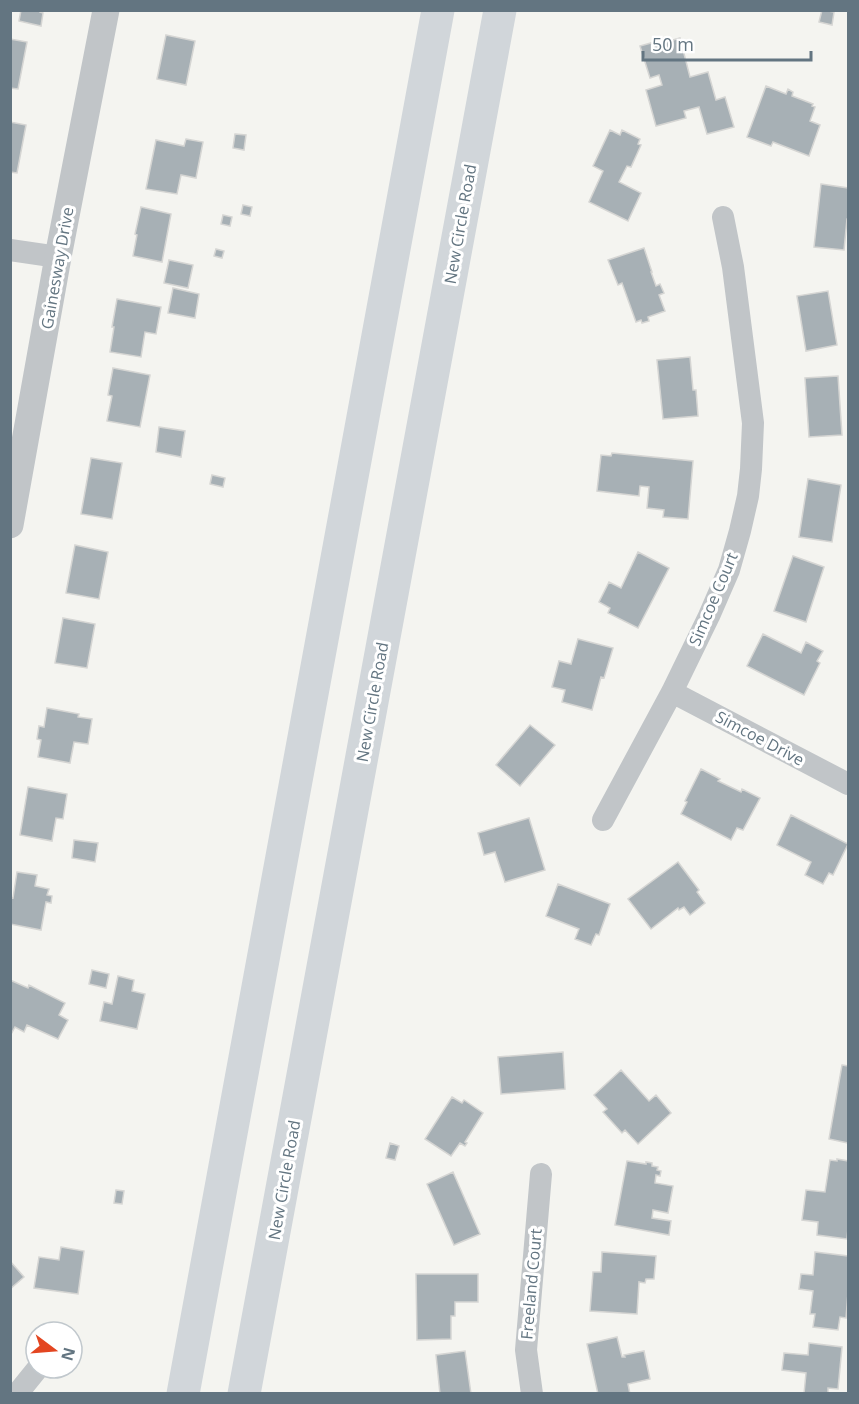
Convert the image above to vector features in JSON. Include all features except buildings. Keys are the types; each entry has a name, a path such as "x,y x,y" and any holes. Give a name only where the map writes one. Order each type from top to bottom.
{"highway":[{"path":"183,1394 438,10"},
{"name":"New Circle Road","path":"244,1394 500,10"}],"street":[{"name":"Gainesway Drive","path":"10,525 58,257 106,10"},
{"name":"Simcoe Court","path":"603,820 672,692 709,616 729,570 748,496 753,423 733,267 723,217"},
{"path":"10,250 58,257"},
{"name":"Simcoe Drive","path":"672,692 849,784"},
{"name":"Freeland Court","path":"532,1394 526,1350 541,1174"},
{"path":"17,1394 28,1380"}]}
